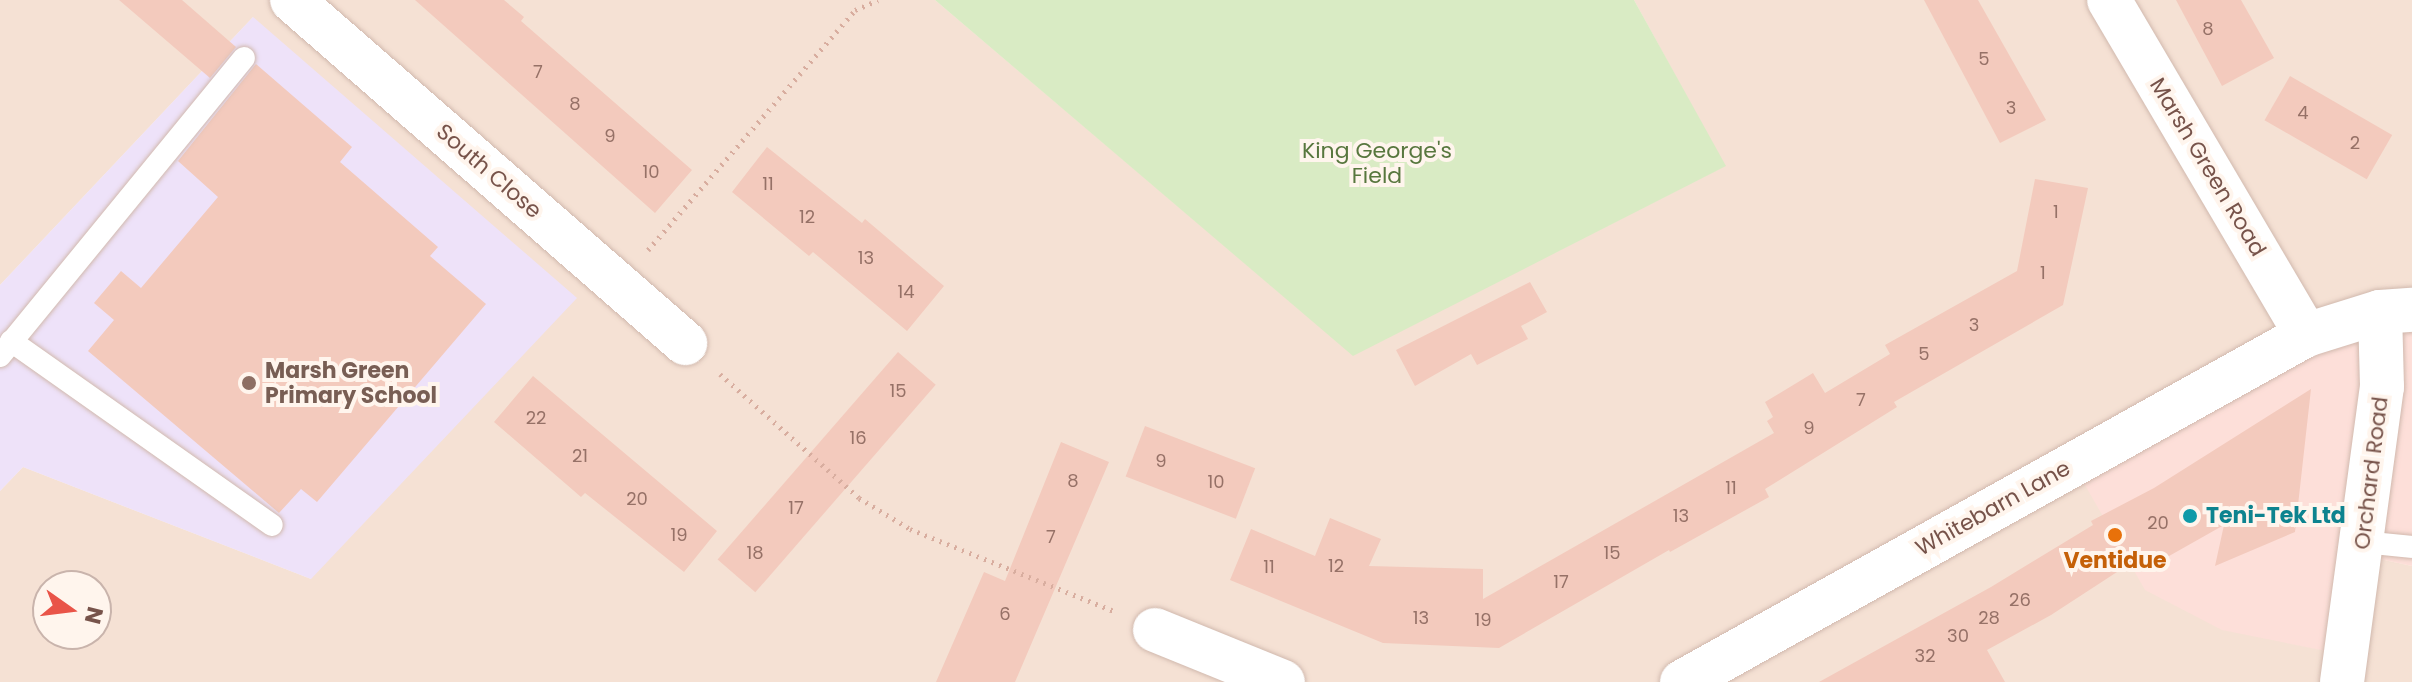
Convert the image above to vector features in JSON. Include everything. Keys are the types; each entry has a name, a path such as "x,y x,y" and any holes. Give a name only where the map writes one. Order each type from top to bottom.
{"street":[{"name":"South Close","path":"292,0 685,343"},
{"name":"Marsh Green Road","path":"2109,0 2306,335"},
{"name":"Whitebarn Lane","path":"1682,682 2306,335 2396,311"},
{"name":"Orchard Road","path":"2342,682 2382,387 2396,311"},
{"path":"1155,630 1283,682"}],"lane":[{"path":"244,58 5,348 272,525"},
{"path":"2362,542 2412,547"}],"path":[{"path":"619,284 855,10 878,0"},
{"path":"685,343 859,498 910,529 1155,630"}],"shaded area":[{"path":"0,0 935,0 1353,355 1725,166 1634,0 2412,0 2412,310 2361,555 2412,566 2412,682 0,682 0,491 23,467 311,579 253,17 0,285"},
{"name":"Marsh Green Primary School","path":"253,17 577,298 311,579 23,467 0,491 0,285"},
{"path":"2412,310 2412,566 2361,555 2346,655 2222,630 2145,590 2073,464"}],"green space":[{"name":"King George's Field","path":"935,0 1634,0 1726,166 1353,356"}],"building":[{"path":"119,0 182,0 236,47 210,78"},
{"path":"415,0 504,0 524,17 521,21 692,170 655,213"},
{"path":"1924,0 1978,0 2046,120 2000,143"},
{"path":"2176,0 2241,0 2274,58 2222,86"},
{"path":"256,64 352,147 340,162 438,247 430,256 486,304 317,502 301,489 279,513 88,351 114,320 94,303 121,271 141,288 218,197 178,161"},
{"path":"2290,76 2392,135 2367,179 2264,120"},
{"path":"767,147 862,223 865,219 944,286 907,331 813,252 809,256 732,192"},
{"path":"2035,179 2088,188 2063,305 1894,402 1897,407 1765,489 1769,497 1669,550 1499,648 1383,643 1230,580 1251,529 1315,556 1330,518 1381,539 1369,566 1483,569 1483,599 1774,433 1767,421 1773,417 1765,402 1813,373 1825,393 1890,354 1885,345 2017,271"},
{"path":"1530,282 1547,312 1521,326 1528,339 1477,365 1471,354 1415,386 1396,350"},
{"path":"898,352 936,385 755,592 718,560"},
{"path":"533,376 717,531 684,572 585,493 581,497 494,422"},
{"path":"2311,389 2295,532 2215,566 2224,525 2162,560 2159,552 2140,563 2137,559 2051,615 1987,650 2005,682 1819,682 1991,587 2093,525 2091,521 2154,488"},
{"path":"1145,426 1255,468 1236,519 1126,476"},
{"path":"1061,442 1109,462 1015,682 936,682 984,572 1005,581"}],"place":[{"name":"Marsh Green Primary School","path":"249,383"},
{"name":"Teni-Tek Ltd","path":"2190,516"},
{"name":"Ventidue","path":"2115,535"}]}
